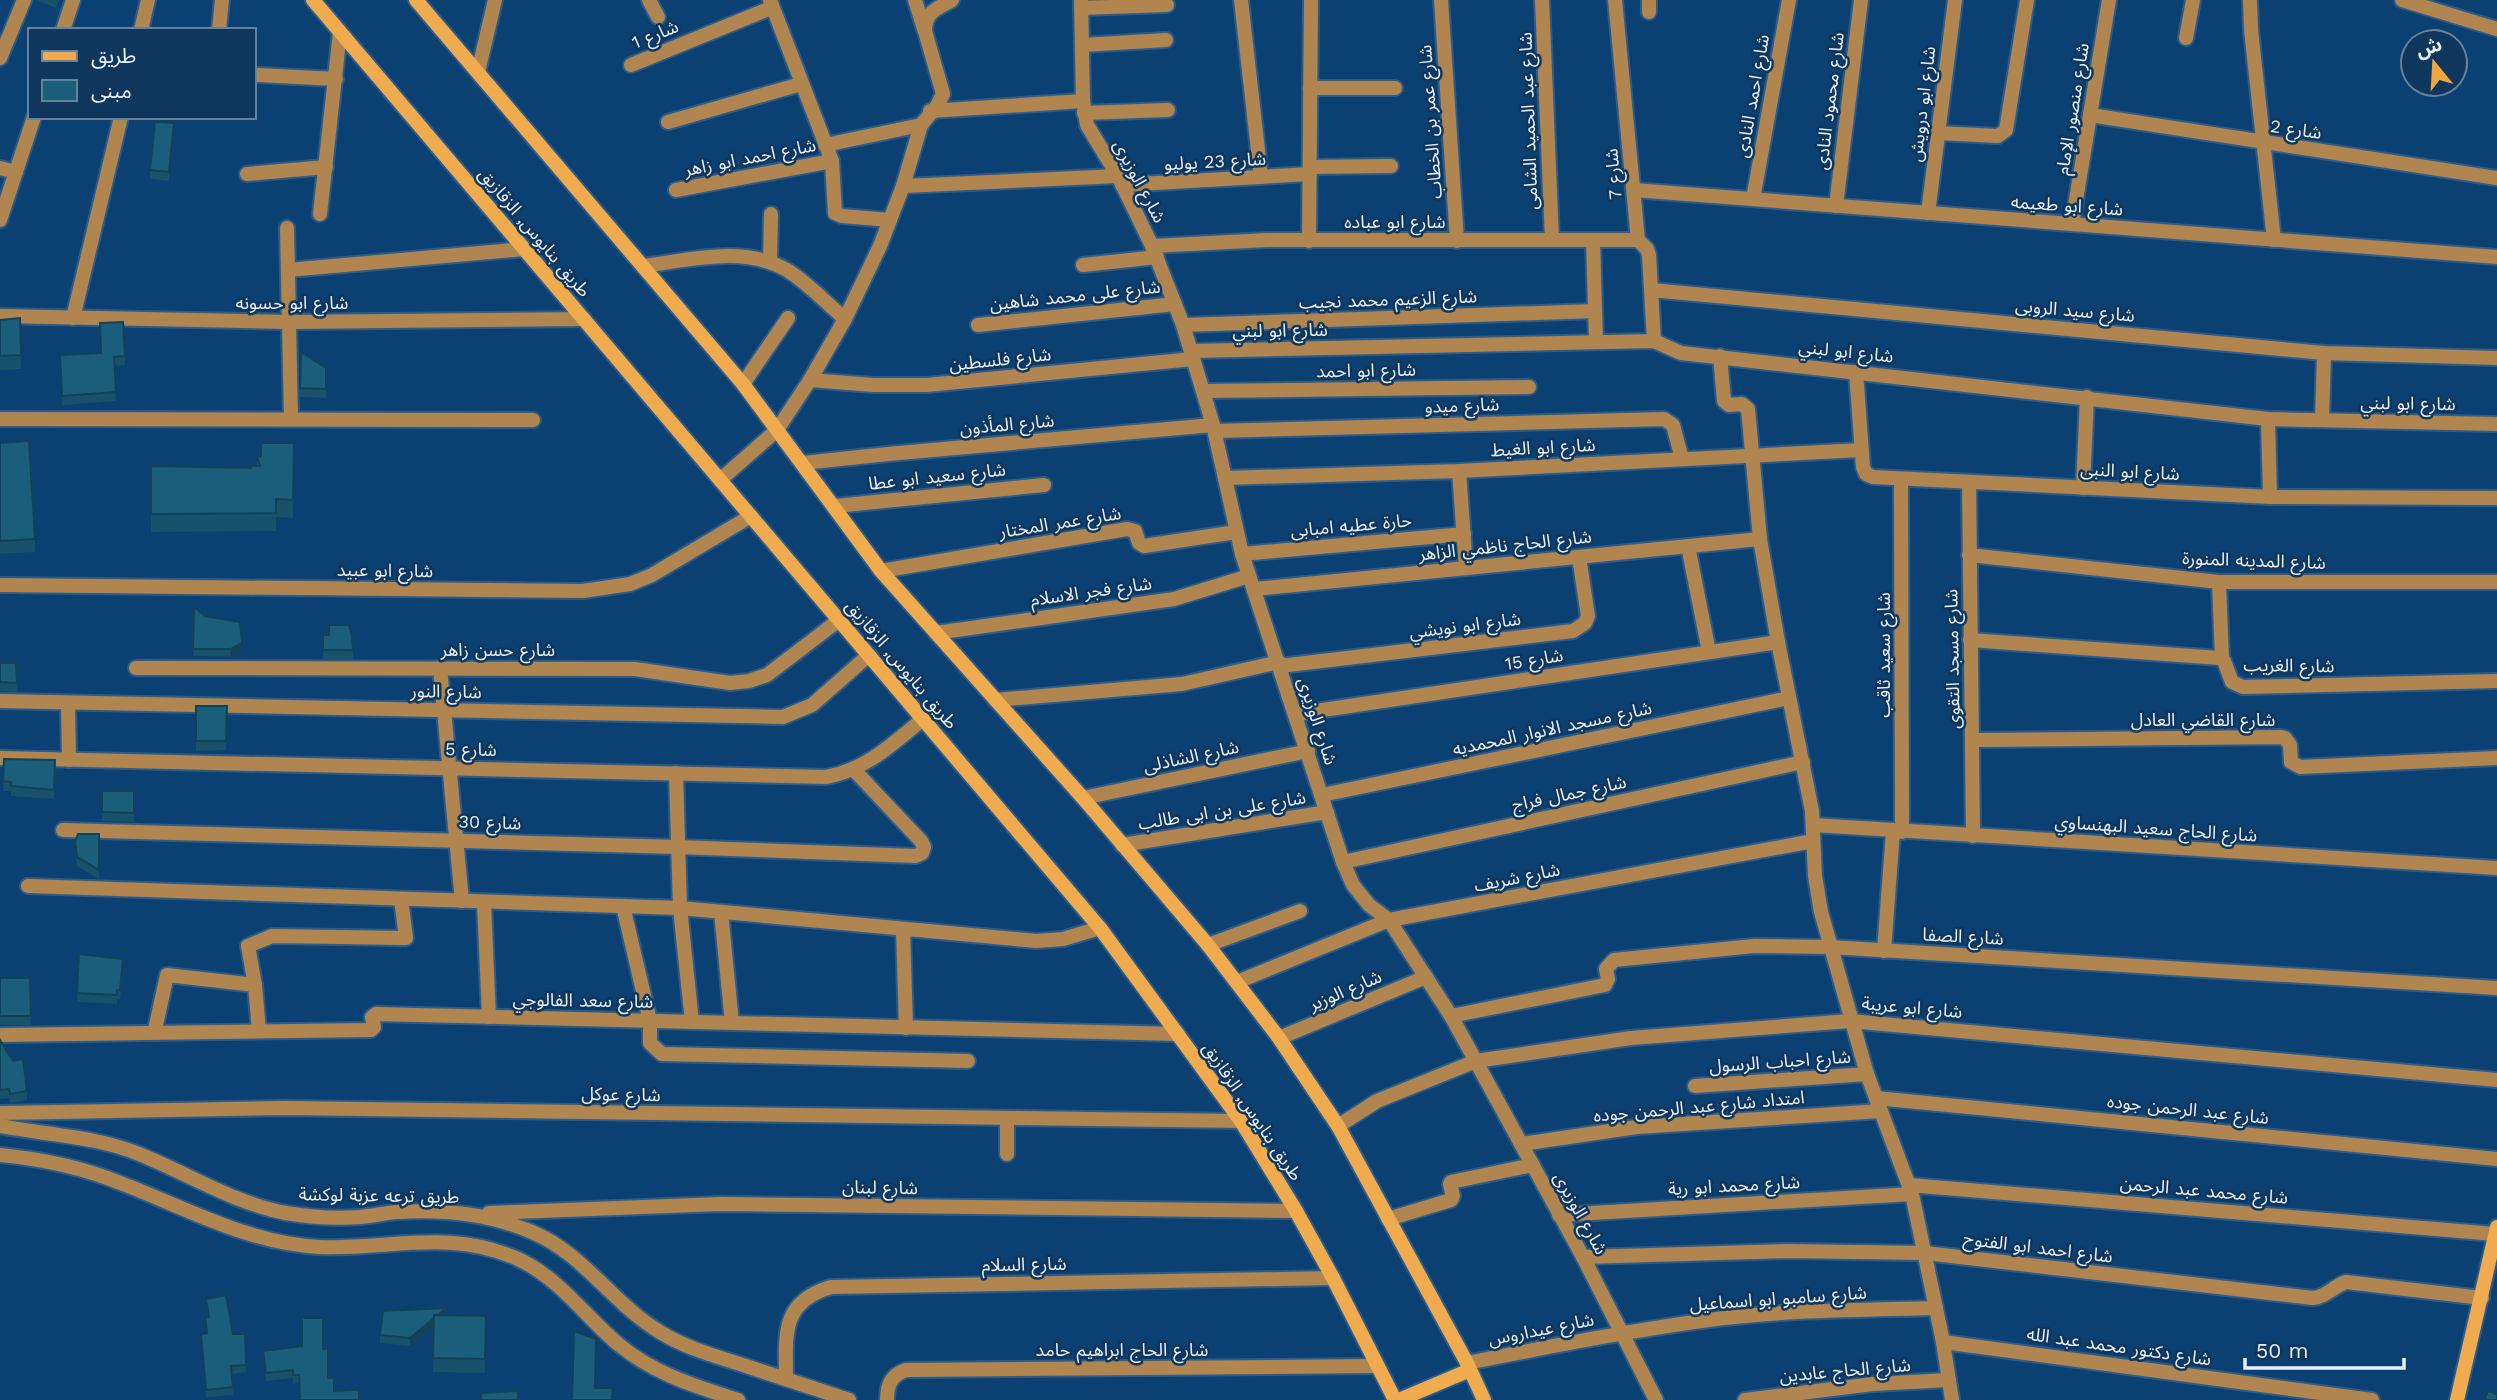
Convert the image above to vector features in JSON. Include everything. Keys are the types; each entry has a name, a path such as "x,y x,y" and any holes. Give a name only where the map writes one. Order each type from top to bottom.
{"main road":[{"name":"طريق بنايوس, الزقازيق","path":"313,0 1100,928 1241,1121 1296,1211 1397,1400"},
{"path":"421,2 743,384 881,570 1083,798 1237,982 1279,1038 1338,1126 1485,1400"},
{"path":"2457,1400 2496,1231"},
{"path":"1397,1400 1469,1366"}],"street":[{"path":"0,58 24,0"},
{"path":"64,28 73,0"},
{"path":"141,28 148,0"},
{"path":"219,28 222,0"},
{"path":"478,72 495,0"},
{"path":"649,0 658,17"},
{"path":"720,480 778,430 810,380 845,319 890,220 921,125 941,101 942,88 915,0"},
{"path":"925,31 926,17 952,0"},
{"path":"1241,0 1261,177"},
{"path":"1309,241 1311,0"},
{"name":"شارع عمر بن الخطاب","path":"1441,0 1457,240"},
{"name":"شارع عبد الحميد الشامى","path":"1542,0 1552,240"},
{"name":"شارع 7","path":"1615,0 1638,240 1648,252 1654,341"},
{"name":"شارع احمد النادى","path":"1753,199 1789,0"},
{"name":"شارع محمود النادى","path":"1836,206 1861,0"},
{"name":"شارع ابو درويش","path":"1928,213 1955,0"},
{"path":"1938,133 1998,136 2006,130 2027,0"},
{"name":"شارع منصور الإمام","path":"2072,224 2109,0"},
{"path":"2186,38 2193,0"},
{"path":"2250,0 2274,240"},
{"path":"2402,0 2497,29"},
{"path":"770,4 832,161 835,213 890,220"},
{"name":"شارع 1","path":"631,65 770,4"},
{"path":"1081,4 1167,5"},
{"name":"شارع الوزيرى","path":"1081,4 1083,107 1087,125 1120,180 1154,252 1183,325 1214,428 1242,554 1343,862 1353,885 1369,905 1390,920 1451,1016 1583,1257 1656,1400"},
{"path":"320,214 340,32"},
{"path":"1082,45 1166,40"},
{"path":"258,75 336,79"},
{"path":"668,122 801,84"},
{"path":"1310,88 1395,88"},
{"path":"930,111 1083,107 1168,110"},
{"name":"شارع 2","path":"2090,115 2497,178"},
{"path":"0,220 33,119"},
{"path":"73,318 121,119"},
{"path":"825,145 921,125"},
{"name":"شارع احمد ابو زاهر","path":"676,190 832,161"},
{"name":"شارع 23 يوليو","path":"903,186 1261,177 1310,170 1391,166"},
{"path":"247,174 326,167"},
{"path":"0,168 16,172"},
{"name":"شارع ابو طعيمه","path":"1634,190 2497,257"},
{"path":"770,262 771,214"},
{"path":"287,228 291,419"},
{"path":"1593,240 1596,342"},
{"name":"شارع ابو عباده","path":"1083,265 1226,241 1638,240"},
{"path":"288,270 524,248"},
{"path":"643,266 744,256 770,262 788,271 845,319"},
{"name":"شارع سيد الروبى","path":"1651,290 2325,353 2497,358"},
{"name":"شارع على محمد شاهين","path":"978,324 1175,304"},
{"name":"شارع الزعيم محمد نجيب","path":"1183,325 1595,311"},
{"name":"شارع ابو حسونه","path":"0,316 289,322 584,319"},
{"path":"743,384 788,318"},
{"name":"شارع ابو لبني","path":"1192,355 1654,341 1681,353 2268,419 2497,424"},
{"path":"2322,420 2325,353"},
{"name":"شارع فلسطين","path":"810,380 873,385 927,385 1192,355"},
{"path":"1720,356 1724,401 1729,405 1742,404 1748,409 1760,538 1814,825 1815,876 1830,947 1867,1074 1910,1189 1943,1342 1952,1400"},
{"name":"شارع ابو النبى","path":"1856,372 1863,467 1866,474 1873,477 2270,497 2497,498"},
{"name":"شارع ابو احمد","path":"1204,391 1529,387"},
{"path":"2083,488 2087,397"},
{"path":"0,419 533,420"},
{"name":"شارع ميدو","path":"1214,428 1664,419 1673,425 1682,459"},
{"path":"2268,419 2270,497"},
{"name":"شارع المأذون","path":"803,463 1214,428"},
{"name":"شارع ابو الغيط","path":"1225,478 1459,471 1861,450"},
{"path":"1459,471 1466,568"},
{"name":"شارع سعيد ثاقب","path":"1884,951 1898,831 1901,479"},
{"name":"شارع مسجد التقوى","path":"1969,482 1973,836"},
{"name":"شارع سعيد ابو عطا","path":"835,506 1044,485"},
{"name":"شارع ابو عبيد","path":"0,584 583,591 607,589 652,575 751,516"},
{"name":"شارع عمر المختار","path":"881,570 1127,529 1135,531 1139,543 1144,546 1236,532"},
{"name":"حارة عطيه امبابى","path":"1242,554 1464,534"},
{"name":"شارع الحاج ناظمي الزاهر","path":"1252,583 1466,568 1760,538"},
{"path":"1689,546 1709,652"},
{"name":"شارع المدينه المنورة","path":"1969,555 2219,582 2497,582"},
{"name":"شارع ابو نويشي","path":"995,700 1182,684 1280,664 1580,629 1588,616 1579,557"},
{"path":"2219,582 2222,659"},
{"name":"شارع فجر الاسلام","path":"936,633 1174,599 1252,583"},
{"name":"شارع حسن زاهر","path":"136,668 635,668 664,671 710,682 739,682 767,675 839,620"},
{"name":"شارع الغريب","path":"1970,640 2222,659 2232,682 2243,687 2497,681"},
{"name":"شارع 15","path":"1296,714 1778,642"},
{"name":"شارع النور","path":"0,701 783,717 812,705 869,655"},
{"path":"440,668 462,901"},
{"name":"شارع مسجد الانوار المحمديه","path":"1322,795 1789,698"},
{"path":"68,703 69,760"},
{"name":"شارع 5","path":"0,758 825,777 854,770 873,759 923,719"},
{"name":"شارع القاضي العادل","path":"1972,740 2281,737 2290,745 2291,762 2300,767 2497,758"},
{"name":"شارع الشاذلى","path":"1083,798 1308,751"},
{"name":"شارع جمال فراج","path":"1343,862 1803,762"},
{"name":"شارع 30","path":"63,830 916,856 922,853 924,847 921,841 854,770"},
{"path":"676,773 680,908 691,1022"},
{"name":"شارع على بن ابى طالب","path":"1122,845 1327,813"},
{"name":"شارع الحاج سعيد البهنساوي","path":"1814,825 2497,868"},
{"name":"شارع شريف","path":"1237,982 1390,920 1813,841"},
{"path":"28,886 680,908 1036,941 1063,939 1100,928"},
{"path":"259,1031 248,946 272,936 406,938 401,899"},
{"path":"484,902 489,1017"},
{"path":"623,906 650,1021 650,1043 662,1054 968,1061"},
{"path":"1208,945 1300,911"},
{"path":"721,912 732,1023"},
{"path":"902,929 906,1028"},
{"name":"شارع الصفا","path":"1451,1016 1605,985 1608,979 1606,969 1614,960 1754,946 1830,947 2497,988"},
{"path":"157,1033 156,1025 167,975 255,985"},
{"name":"شارع الوزير","path":"1279,1038 1426,977"},
{"name":"شارع سعد الفالوجي","path":"0,1035 371,1030 374,1027 372,1017 376,1014 1178,1034"},
{"name":"شارع ابو عريبة","path":"1338,1126 1377,1101 1476,1061 1632,1038 1850,1021 2497,1080"},
{"name":"شارع احباب الرسول","path":"1695,1087 1867,1074"},
{"name":"امتداد شارع عبد الرحمن جوده","path":"1521,1144 1636,1127 1878,1104"},
{"name":"شارع عبد الرحمن جوده","path":"1878,1104 2497,1159"},
{"name":"شارع عوكل","path":"0,1114 285,1108 1241,1121"},
{"path":"1007,1119 1007,1154"},
{"name":"طريق ترعه عزبة لوكشة","path":"0,1126 74,1136 107,1144 139,1154 227,1195 285,1213 359,1217 430,1211 499,1221 532,1232 575,1258 641,1320 662,1334 698,1350 849,1400"},
{"path":"0,1155 44,1161 97,1175 237,1232 277,1242 318,1247 359,1247 427,1241 478,1248 517,1259 552,1281 616,1343 636,1358 682,1382 737,1400"},
{"path":"1388,1219 1451,1200 1453,1196 1450,1184 1453,1181 1532,1165"},
{"name":"شارع محمد ابو رية","path":"1559,1215 1910,1189"},
{"name":"شارع محمد عبد الرحمن","path":"1910,1189 2496,1231"},
{"name":"شارع لبنان","path":"465,1214 720,1204 1296,1211"},
{"name":"شارع احمد ابو الفتوح","path":"1583,1257 1788,1251 1925,1253 2313,1298 2325,1296 2334,1287 2346,1282 2482,1298"},
{"name":"شارع السلام","path":"786,1379 786,1329 789,1320 806,1299 831,1287 1333,1278"},
{"name":"شارع سامبو ابو اسماعيل","path":"1622,1332 1727,1318 1832,1310 1936,1308"},
{"name":"شارع عيداروس","path":"1469,1366 1622,1332"},
{"name":"شارع دكتور محمد عبد الله","path":"1943,1342 2372,1400"},
{"name":"شارع الحاج ابراهيم حامد","path":"887,1400 889,1382 906,1370 1377,1366"},
{"name":"شارع الحاج عابدين","path":"1745,1400 1873,1384 1949,1380"},
{"path":"1873,1384 1874,1400"}],"building":[{"path":"155,122 174,123 169,172 150,170"},
{"path":"20,318 21,355 0,356 0,320"},
{"path":"123,322 125,356 114,357 116,392 62,396 60,355 101,353 100,323"},
{"path":"301,352 326,368 326,389 300,388"},
{"path":"29,441 35,539 0,541 0,443"},
{"path":"261,443 294,443 293,500 276,499 276,513 151,514 151,466 251,468 260,466 257,457 261,456"},
{"path":"194,607 205,616 240,622 242,643 231,649 193,649"},
{"path":"329,625 349,625 353,650 323,650 323,635 329,635"},
{"path":"0,663 16,663 17,683 0,682"},
{"path":"196,706 227,706 226,741 196,741"},
{"path":"4,759 55,760 54,790 11,786 11,782 3,781"},
{"path":"102,791 134,791 134,813 102,812"},
{"path":"78,834 99,834 99,870 77,857 75,842"},
{"path":"79,954 123,959 120,990 117,990 117,995 77,993"},
{"path":"0,978 30,978 31,1016 0,1016"},
{"path":"0,1040 13,1061 23,1059 27,1091 10,1094 9,1089 0,1090"},
{"path":"226,1295 233,1334 245,1334 246,1365 231,1366 233,1387 206,1390 201,1334 207,1333 205,1318 209,1317 206,1299"},
{"path":"446,1308 434,1315 434,1318 410,1338 380,1335 383,1311"},
{"path":"434,1315 486,1316 485,1359 433,1358"},
{"path":"302,1318 323,1318 323,1349 328,1349 328,1378 334,1378 334,1391 359,1390 359,1400 300,1400 299,1375 293,1375 293,1370 266,1373 263,1351 302,1346"},
{"path":"574,1331 596,1339 595,1388 613,1388 612,1400 572,1400"},
{"path":"518,1391 518,1400 481,1400 481,1393"},
{"path":"2488,1391 2497,1394 2497,1400 2485,1400"}]}
